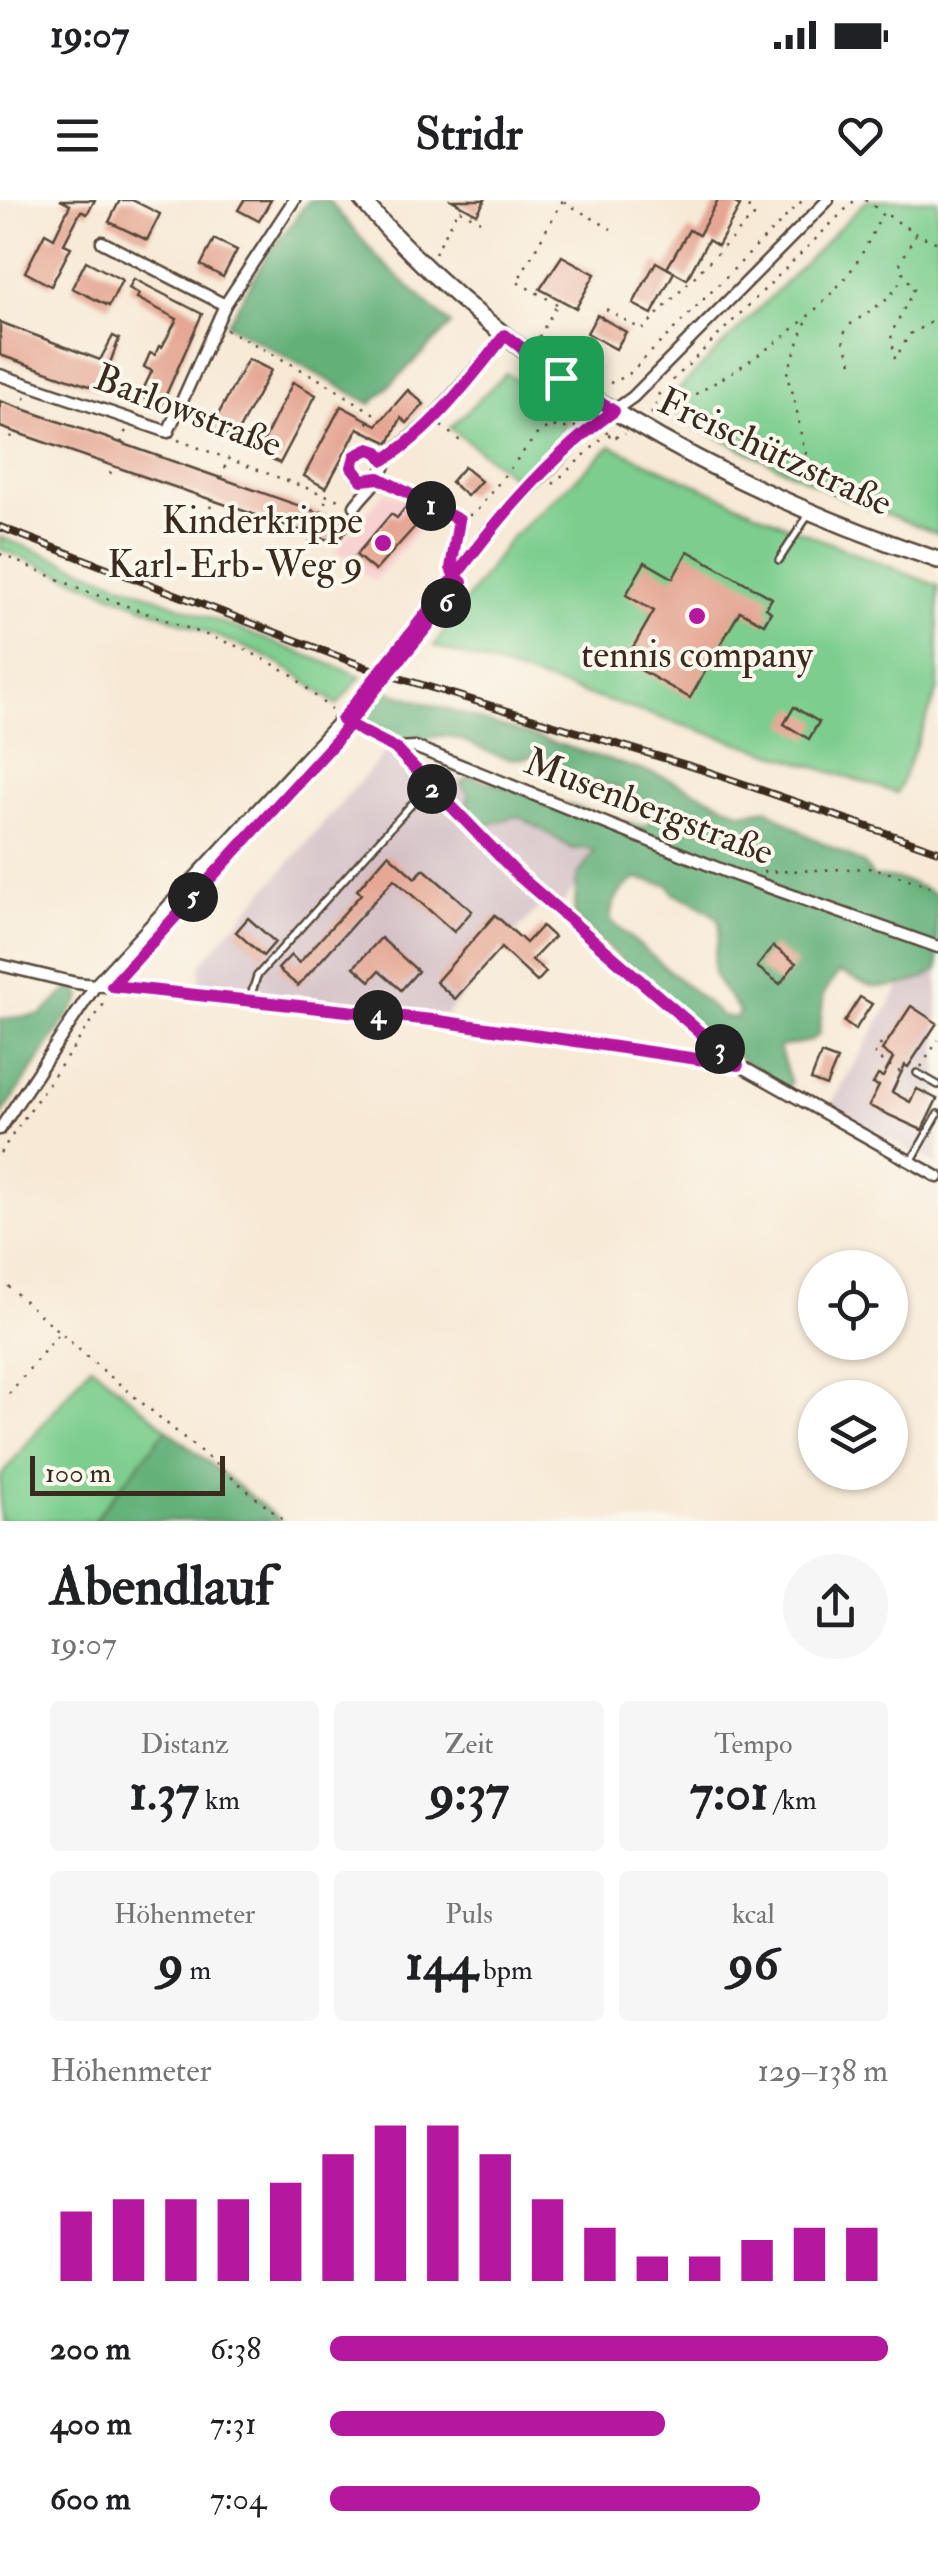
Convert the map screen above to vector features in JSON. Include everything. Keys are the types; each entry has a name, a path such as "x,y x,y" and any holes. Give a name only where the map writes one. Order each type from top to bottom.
{"main road":[{"name":"Freischützstraße","path":"362,200 424,264 561,378 728,472 810,511 938,560"}],"street":[{"path":"168,432 224,305 294,200"},
{"path":"0,1129 97,984 342,720 492,526 594,425 632,397 828,200"},
{"path":"102,242 224,305"},
{"path":"384,460 432,419 505,335"},
{"name":"Barlowstraße","path":"0,375 168,432"},
{"path":"355,506 384,470 384,460 374,450 364,450 355,456 352,467 357,477 376,479"},
{"name":"Musenbergstraße","path":"342,720 395,748 415,747 732,874 938,947"},
{"path":"395,748 519,876 738,1065 938,1177"},
{"path":"0,966 76,983 432,1020 738,1065"}],"lane":[{"path":"391,439 402,447"},
{"path":"778,560 810,511"},
{"path":"249,1001 257,976 428,785"},
{"path":"917,1072 938,1085"},
{"path":"911,1163 938,1114"}],"path":[{"path":"435,253 464,200"},
{"path":"601,318 606,310 642,330 754,216 744,200"},
{"path":"610,383 627,376 803,200"},
{"path":"854,200 657,396 657,413 725,378 806,320 852,270 883,212"},
{"path":"865,200 916,234 938,243"},
{"path":"557,304 517,282 563,201 611,229"},
{"path":"459,209 480,221"},
{"path":"725,233 733,238"},
{"path":"916,234 899,266 914,289 891,334 895,356 910,334 938,318"},
{"path":"693,268 700,271"},
{"path":"852,362 842,336 848,326 890,298 904,274"},
{"path":"538,337 564,292"},
{"path":"656,305 663,308"},
{"path":"806,320 786,376 807,457 842,500"},
{"path":"216,324 326,383 374,414 360,438 364,450"},
{"path":"376,479 459,520 475,514 538,433 550,426 573,429 580,416"},
{"path":"121,443 129,419"},
{"path":"432,419 459,440 463,439"},
{"path":"10,438 13,431"},
{"name":"Barlowstraße","path":"168,432 181,442 355,506"},
{"path":"549,487 611,435"},
{"path":"221,478 228,459"},
{"path":"110,474 113,466"},
{"path":"321,513 327,496"},
{"path":"210,508 213,500"},
{"path":"455,577 451,568 459,520"},
{"path":"309,543 312,534"},
{"path":"0,554 84,590 242,648 290,672 342,720"},
{"path":"732,874 874,868 938,889"},
{"path":"0,1153 109,996 112,986"},
{"path":"882,1044 874,1056 908,1076 917,1072 938,1040"},
{"path":"0,1279 284,1521"},
{"path":"9,1394 60,1332"}],"shaded area":[{"path":"385,491 435,511 374,582 336,550"},
{"path":"388,749 612,841 554,914 541,904 446,1015 199,988 201,964"},
{"path":"923,947 938,952 938,1165 828,1109"}],"green space":[{"path":"309,200 328,200 381,261 451,325 371,404 227,324 267,256"},
{"path":"867,200 938,200 938,534 844,498 693,425 664,404"},
{"path":"506,373 569,414 562,434 516,479 450,428"},
{"name":"tennis company","path":"611,446 785,525 938,586 938,690 897,793 434,646 509,540"},
{"path":"0,537 361,676 337,705 261,654 0,549"},
{"path":"378,688 667,778 742,813 767,809 807,835 863,863 873,877 905,881 936,894 938,969 915,981 885,987 868,985 839,972 824,993 819,1034 810,1041 779,1047 791,1084 785,1088 713,1040 574,918 577,877 594,852 573,849 517,816 471,825 465,816 469,794 461,784 469,776 639,826 648,825 653,816 640,801 609,785 561,774 532,756 506,758 452,737 408,744 384,731 368,731 355,721","holes":["636,879 669,885 674,894 718,918 713,970 739,1012 736,1018 722,1016 611,921 618,897"]},
{"path":"70,988 82,996 0,1118 0,1019 41,1015"},
{"path":"91,1365 167,1429 93,1521 0,1521 0,1477"},
{"path":"167,1429 281,1521 93,1521"}],"building":[{"path":"60,200 95,200 87,214 81,211 64,244 71,247 51,286 25,272 45,233 54,238 70,205"},
{"path":"120,200 132,200 160,214 147,240 109,222"},
{"path":"244,200 271,200 259,221 238,210"},
{"path":"452,200 485,200 477,214"},
{"path":"718,200 730,200 740,206 718,246 708,240 687,279 667,268 689,230 699,235"},
{"path":"214,239 237,250 223,277 201,265"},
{"path":"562,256 595,274 576,308 540,289"},
{"path":"86,261 122,280 109,306 72,288"},
{"path":"656,262 674,272 652,314 633,304"},
{"path":"134,279 202,314 161,406 140,396 152,371 144,367 150,353 155,355 162,347 177,319 137,298 139,294 129,288"},
{"path":"597,315 626,332 616,349 587,333"},
{"path":"0,322 100,360 113,336 119,339 100,390 0,355"},
{"path":"248,359 271,370 234,439 211,428"},
{"path":"293,382 316,395 280,463 258,452"},
{"path":"408,390 424,404 407,423 401,418 389,443 358,428 326,488 304,476 341,406 377,425"},
{"path":"0,401 351,524 337,543 0,427"},
{"path":"464,467 481,481 467,496 451,482"},
{"path":"409,503 429,511 375,571 356,555 391,514 397,518"},
{"path":"688,551 772,598 766,608 771,612 764,624 740,611 690,698 625,661 654,611 626,595 645,562 673,578"},
{"path":"794,707 819,722 809,739 784,724"},
{"path":"388,854 415,878 424,869 472,911 454,932 394,879 298,986 278,969 291,955 299,963 361,894 357,890"},
{"path":"495,915 526,943 542,926 554,937 532,960 546,972 537,982 501,948 455,999 436,982"},
{"path":"248,918 275,942 263,956 236,932"},
{"path":"381,938 418,971 401,990 379,971 370,981 354,967"},
{"path":"773,946 796,963 780,984 757,967"},
{"path":"860,997 872,1004 855,1030 844,1022"},
{"path":"911,1006 937,1023 908,1067 905,1065 892,1092 910,1102 917,1089 937,1099 922,1130 869,1106 879,1086 873,1084 878,1075 883,1077 893,1058 882,1050"},
{"path":"821,1054 837,1060 826,1086 811,1080"}],"railway":[{"path":"0,527 376,671 703,770 938,851"}],"place":[{"name":"Kinderkrippe Karl-Erb-Weg 9","path":"383,543"},
{"name":"tennis company","path":"697,616"}],"route":[{"path":"561,378 505,335 432,419 395,453 384,460 369,449 355,456 352,467 357,477 373,481 379,478 459,520 451,568 455,577 342,720 348,724 395,748 519,876 738,1065 432,1020 112,986 336,741 348,724 356,712 372,690 427,629 462,582 455,577 492,526 594,425 614,411 561,378"}]}
